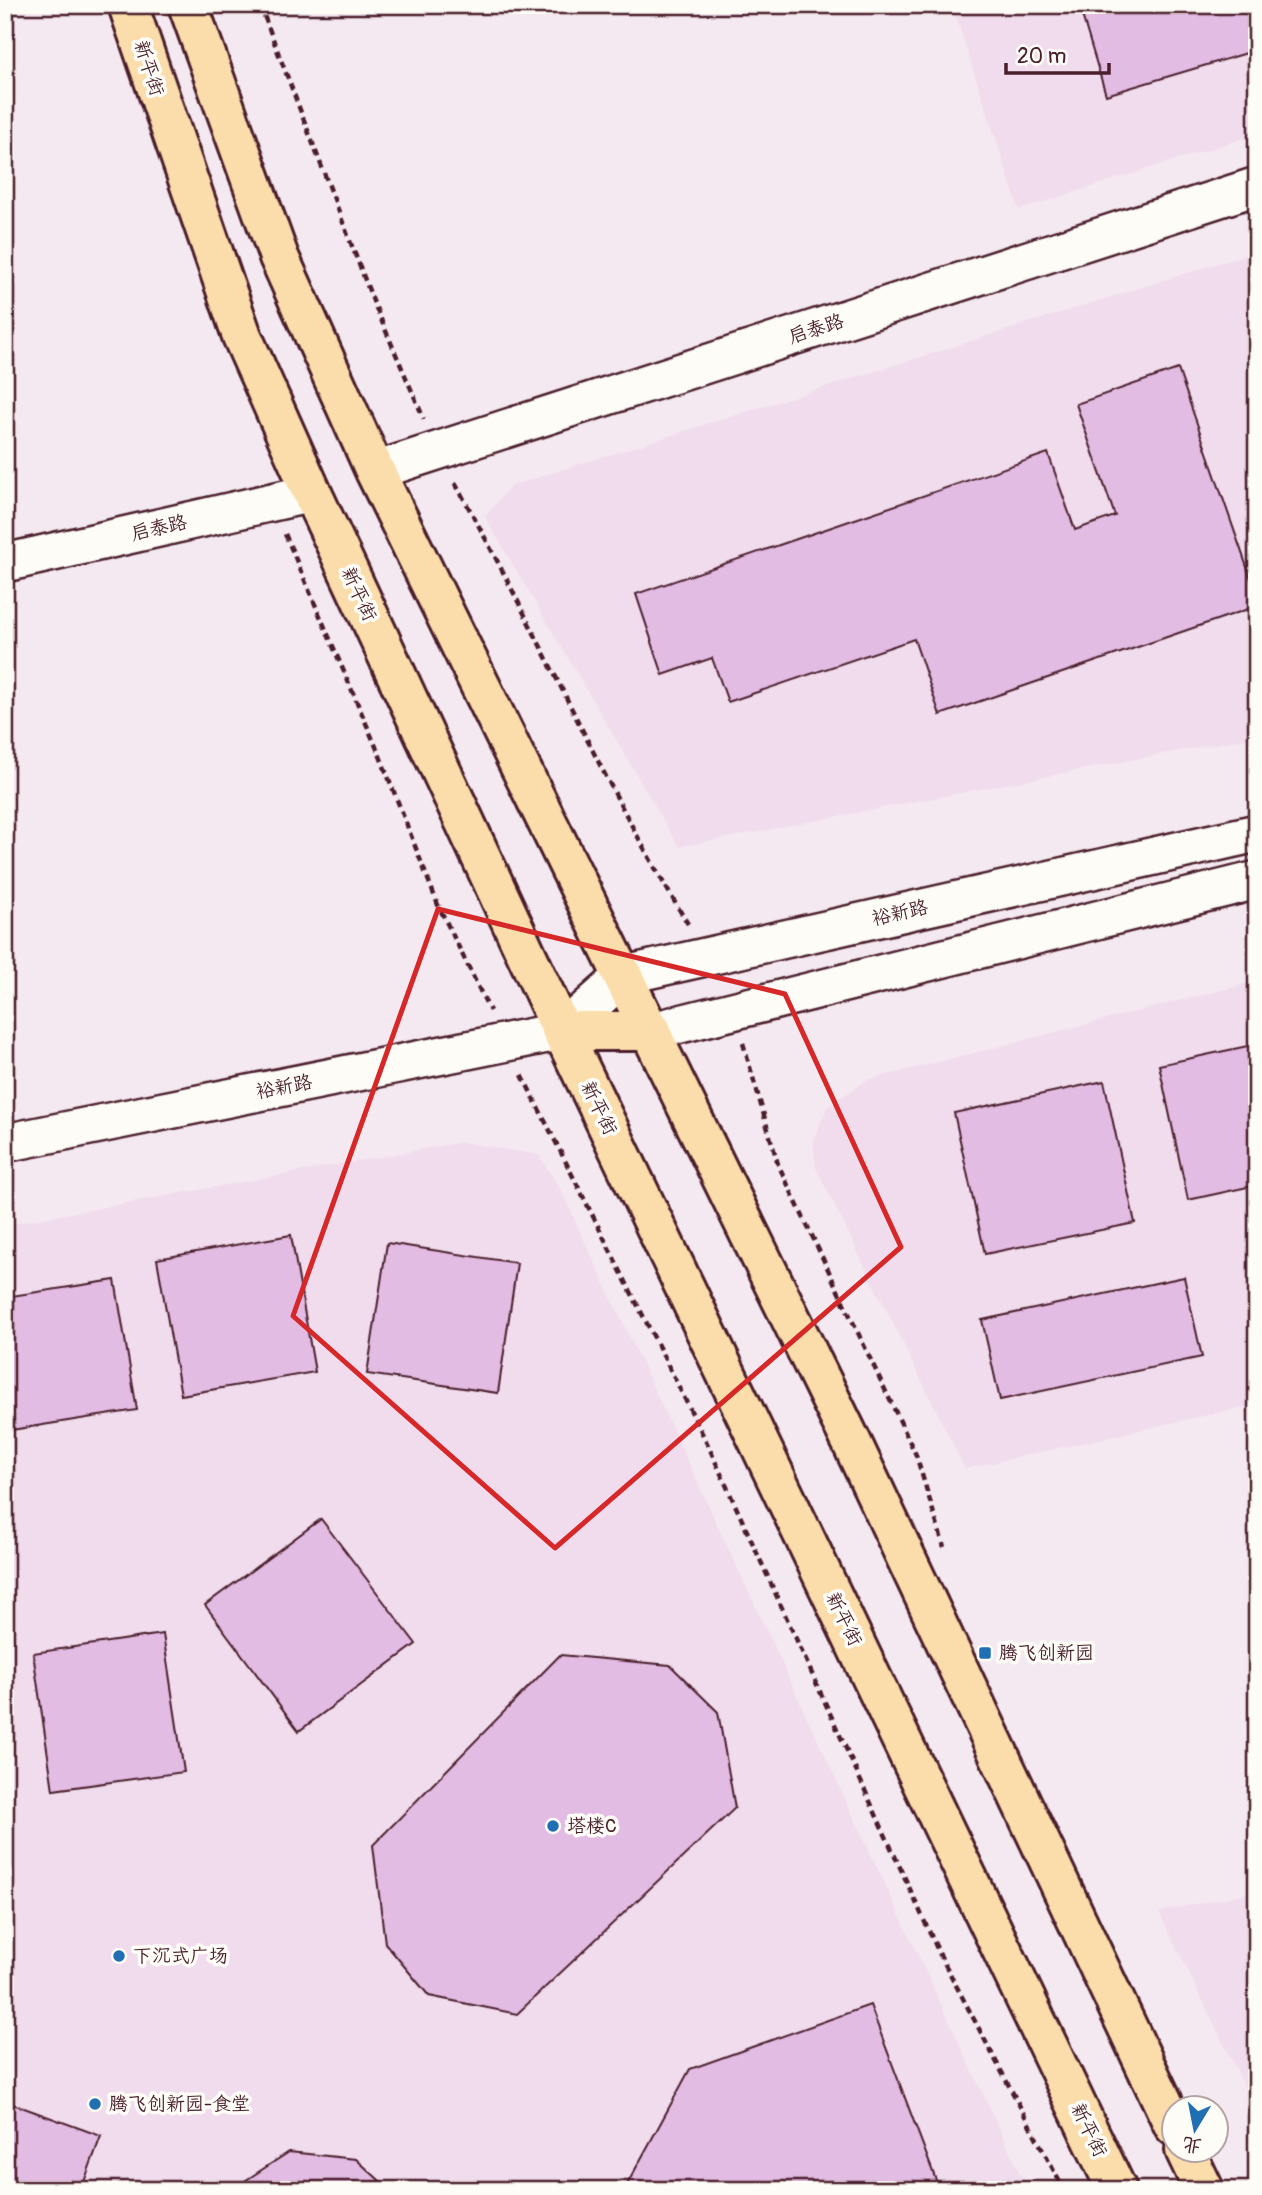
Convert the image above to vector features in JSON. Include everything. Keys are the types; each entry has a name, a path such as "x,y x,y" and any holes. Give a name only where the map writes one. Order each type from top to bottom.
{"main road":[{"name":"新平街","path":"128,5 242,336 312,493 562,1031 1117,2190"},
{"path":"188,5 279,257 374,471 625,975 863,1466 1160,2096"},
{"name":"裕新路","path":"562,1031 652,1031"},
{"path":"1192,2164 1204,2190"}],"street":[{"name":"启泰路","path":"374,471 1257,187"},
{"name":"启泰路","path":"5,562 312,493"},
{"name":"裕新路","path":"5,1143 562,1031 625,975 1257,833"},
{"name":"裕新路","path":"652,1031 1257,880"}],"path":[{"path":"260,5 373,301 437,450 496,555 650,863 707,956"},
{"path":"272,502 380,756 438,905 707,1443 939,1953 1064,2190"},
{"path":"734,1011 778,1164 916,1455 947,1556"}],"highlighted area":[{"path":"438,909 785,994 901,1247 555,1548 293,1316"}],"shaded area":[{"path":"952,5 1257,5 1257,134 1019,210"},
{"path":"1257,251 1257,736 679,847 485,517 510,486"},
{"path":"1257,981 1257,1404 965,1469 816,1168 813,1140 827,1107 867,1080"},
{"path":"462,1142 539,1155 561,1190 1028,2190 5,2190 5,1225"},
{"path":"1257,1891 1257,2112 1159,1912"}],"building":[{"path":"1079,5 1257,5 1257,50 1106,95"},
{"path":"1178,369 1257,596 1257,606 940,715 914,639 728,702 712,658 663,675 636,594 1048,453 1075,530 1115,516 1076,404"},
{"path":"1257,1044 1257,1185 1188,1200 1159,1065"},
{"path":"1104,1081 1135,1223 985,1254 954,1113"},
{"path":"291,1235 315,1372 181,1395 157,1259"},
{"path":"387,1243 517,1263 498,1393 367,1374"},
{"path":"1184,1277 1202,1357 1000,1400 982,1320"},
{"path":"115,1280 137,1410 5,1431 5,1297"},
{"path":"321,1519 416,1644 299,1731 205,1605"},
{"path":"163,1634 184,1772 53,1790 33,1653"},
{"name":"塔楼C","path":"560,1655 670,1665 718,1712 735,1808 517,2014 429,1996 385,1943 373,1845"},
{"path":"870,2005 937,2183 917,2190 624,2190 690,2069"},
{"path":"5,2101 101,2136 81,2190 5,2190"},
{"path":"289,2152 356,2159 390,2190 231,2190"}],"place":[{"name":"腾飞创新园","path":"985,1653"},
{"name":"塔楼C","path":"553,1826"},
{"name":"下沉式广场","path":"119,1956"},
{"name":"腾飞创新园-食堂","path":"95,2104"}]}
